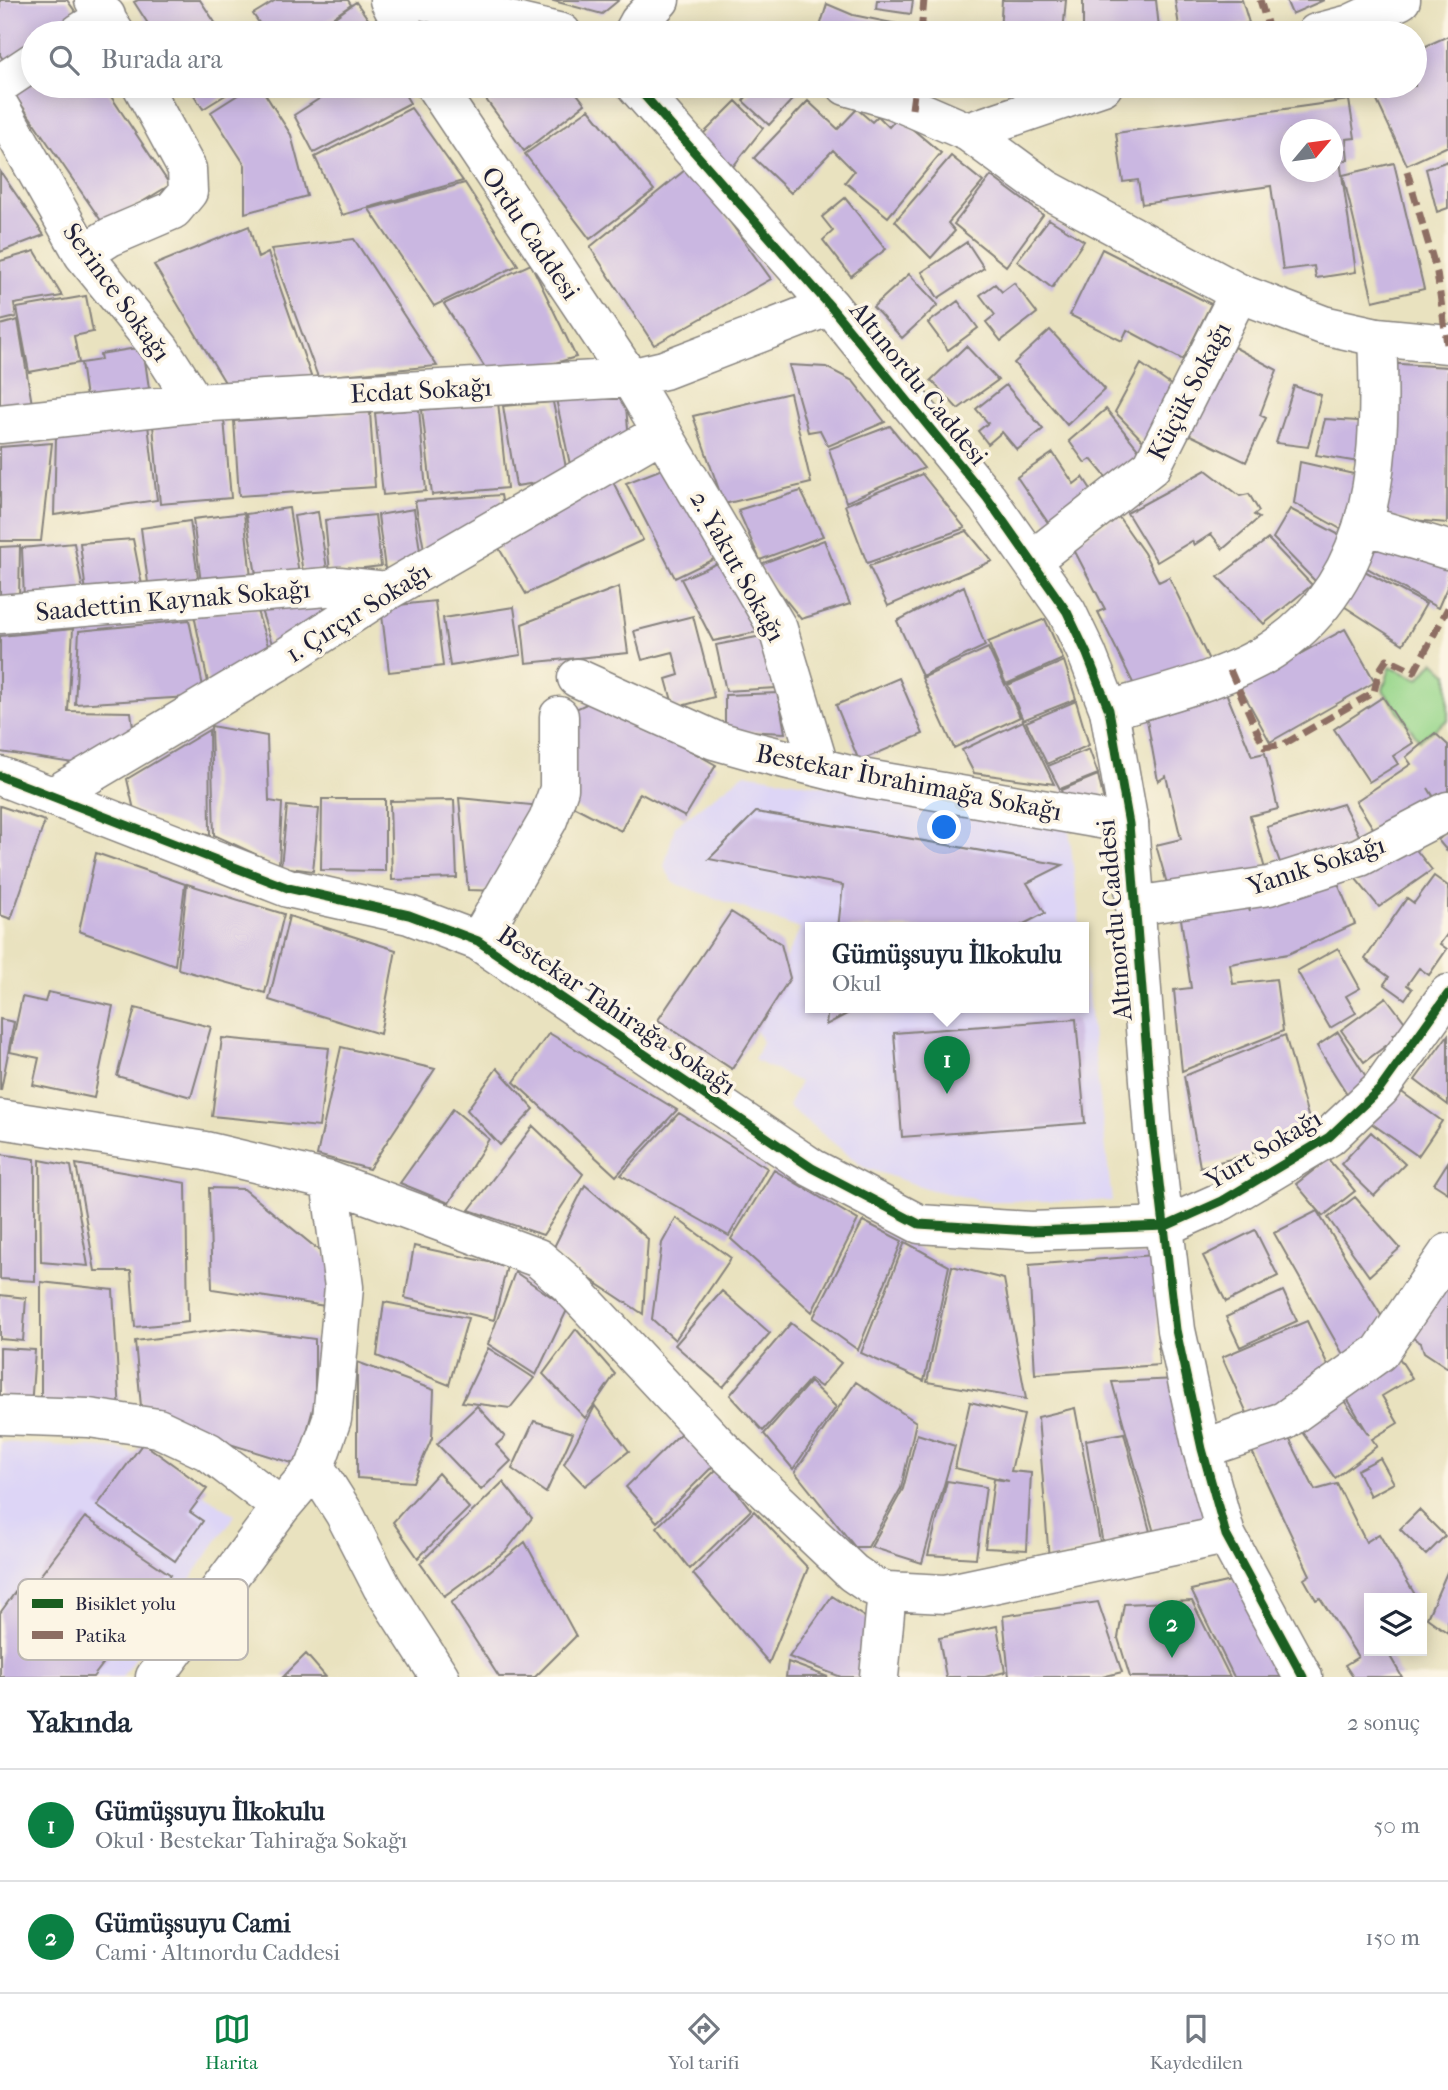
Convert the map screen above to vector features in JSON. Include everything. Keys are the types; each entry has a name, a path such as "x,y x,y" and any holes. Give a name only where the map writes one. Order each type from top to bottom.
{"street":[{"path":"389,0 400,21"},
{"path":"421,0 511,21"},
{"path":"640,21 660,0"},
{"path":"1356,21 1401,0"},
{"path":"0,84 21,70"},
{"path":"83,254 110,237 173,210 188,192 187,169 149,98"},
{"name":"Ordu Caddesi","path":"443,98 630,378"},
{"name":"Altınordu Caddesi","path":"647,98 830,306 987,498 1067,612 1109,710 1129,824 1153,1131 1177,1330 1202,1449 1226,1535 1303,1677"},
{"path":"887,98 968,132 1046,190 1239,293 1323,325 1377,337 1448,344"},
{"path":"968,132 1067,98"},
{"name":"Serince Sokağı","path":"0,107 83,254 161,350 195,403"},
{"name":"Küçük Sokağı","path":"1032,560 1152,466 1239,293"},
{"name":"Ecdat Sokağı","path":"0,424 195,403 630,378 664,370 830,306"},
{"path":"1109,710 1206,681 1276,648 1312,618 1343,579 1364,525 1377,454 1377,337"},
{"name":"2. Yakut Sokağı","path":"630,378 778,629 818,766"},
{"name":"1. Çırçır Sokağı","path":"55,795 288,656 387,591 662,432"},
{"path":"1364,525 1448,550"},
{"name":"Saadettin Kaynak Sokağı","path":"0,614 339,586 387,591"},
{"name":"Bestekar İbrahimağa Sokağı","path":"577,678 715,740 860,778 1129,824"},
{"path":"478,941 548,820 559,789 559,716"},
{"name":"Bestekar Tahirağa Sokağı","path":"0,776 55,795 82,810 288,888 409,915 478,941 812,1168 919,1224 1031,1231 1166,1226"},
{"name":"Yanık Sokağı","path":"1135,906 1269,887 1360,857 1448,811"},
{"name":"Yurt Sokağı","path":"1166,1226 1222,1201 1329,1137 1380,1089 1448,994"},
{"path":"0,1119 205,1151 330,1181 538,1258 567,1283 738,1464 853,1573 872,1586 887,1591 945,1594 1226,1535"},
{"path":"228,1579 281,1507 315,1467 332,1419 344,1287 330,1181"},
{"path":"1202,1449 1284,1421 1380,1352 1448,1253"},
{"path":"0,1415 89,1418 158,1428 209,1452 281,1507"},
{"path":"315,1467 344,1513 382,1587 440,1677"},
{"path":"880,1677 887,1591"},
{"path":"155,1677 168,1660"}],"shaded area":[{"path":"745,773 1069,828 1079,922 805,922 805,1013 1089,1013 1089,1005 1112,1201 983,1201 932,1190 863,1167 788,1106 800,1082 754,1060 762,1042 753,1024 800,929 674,883 664,867 675,826"},
{"path":"0,1442 120,1449 149,1459 235,1515 190,1579 18,1579 18,1660 134,1660 122,1677 0,1677"}],"green space":[{"path":"1434,661 1448,674 1448,720 1419,740 1383,690 1390,667 1419,679"}],"building":[{"path":"0,0 67,0 82,21 21,21 21,57 7,65 0,55"},
{"path":"200,0 214,21 146,21 134,2"},
{"path":"276,0 348,0 351,5 328,21 258,21 253,14"},
{"path":"550,0 619,0 602,14"},
{"path":"877,0 913,0 911,14 876,9"},
{"path":"1002,0 1066,0 1064,21 1001,21"},
{"path":"1083,0 1156,0 1158,21 1083,21"},
{"path":"1175,0 1242,0 1248,21 1178,21"},
{"path":"1286,0 1324,0 1292,14"},
{"path":"356,2 369,21 330,21"},
{"path":"827,4 853,15 882,21 822,21"},
{"path":"1448,36 1448,146 1407,165 1376,98 1427,98 1427,46"},
{"path":"21,81 21,98 112,98 170,185 104,225 10,88"},
{"path":"196,98 221,98 203,109"},
{"path":"233,98 268,98 291,135 307,196 245,213 245,165 211,112"},
{"path":"320,98 407,98 410,103 314,153 294,115"},
{"path":"485,98 580,98 585,104 524,151"},
{"path":"745,98 794,98 769,125 743,101"},
{"path":"1349,100 1355,138 1346,139 1348,160 1343,161 1343,119 1280,119 1280,182 1343,182 1356,272 1316,278 1314,266 1283,270 1271,186 1142,204 1138,180 1123,182 1116,133"},
{"path":"736,101 763,128 728,173 696,141"},
{"path":"808,101 838,129 857,109 872,122 878,116 889,127 898,117 941,153 888,217 845,182 854,171 833,150 791,193 754,158"},
{"path":"411,108 463,181 342,215 315,157"},
{"path":"589,109 654,190 590,239 525,154"},
{"path":"951,156 983,182 948,223 955,231 931,258 895,221"},
{"path":"1448,161 1448,208 1437,212 1426,169"},
{"path":"1394,163 1424,289 1373,301 1343,175"},
{"path":"690,166 771,279 654,345 590,247"},
{"path":"0,171 44,235 0,252"},
{"path":"991,176 1043,215 1006,266 954,224"},
{"path":"465,183 518,265 434,306 369,209"},
{"path":"845,198 886,249 851,276 823,240 833,231 822,217"},
{"path":"1049,219 1084,241 1052,288 1017,261"},
{"path":"249,226 258,258 268,253 312,379 229,389 154,265"},
{"path":"354,239 437,366 318,377 271,249"},
{"path":"967,242 984,268 938,298 922,272"},
{"path":"1102,249 1211,304 1183,360 1127,330 1122,341 1070,315"},
{"path":"35,251 62,296 14,304 16,317 0,321 0,261"},
{"path":"531,264 576,357 524,372 486,369 444,304"},
{"path":"909,274 938,305 902,338 873,307"},
{"path":"1014,283 1037,313 1001,341 986,322 995,315 980,295 995,284 1002,292"},
{"path":"86,296 93,332 74,336 79,363 29,372 17,308"},
{"path":"958,301 978,328 948,350 928,323"},
{"path":"18,320 32,404 0,406 0,325"},
{"path":"1050,330 1105,389 1067,425 1014,363"},
{"path":"966,346 998,380 958,409 931,380"},
{"path":"143,347 150,395 87,404 81,363 101,360 100,354"},
{"path":"1234,347 1277,370 1260,415 1266,418 1246,462 1184,432 1207,390 1211,392"},
{"path":"1384,363 1448,367 1447,523 1377,517"},
{"path":"1141,364 1178,390 1149,447 1115,412"},
{"path":"789,365 826,367 853,381 885,422 828,446 820,430 808,432"},
{"path":"1006,385 1043,429 1017,450 1002,432 988,444 978,431 988,423 976,409"},
{"path":"1294,386 1321,395 1308,447 1276,443"},
{"path":"790,393 811,483 724,504 693,416"},
{"path":"625,397 629,439 572,474 556,399"},
{"path":"498,402 507,488 432,495 422,410"},
{"path":"553,402 568,478 516,486 503,406"},
{"path":"419,409 426,491 383,495 375,413"},
{"path":"1106,409 1144,456 1111,483 1091,459 1085,463 1069,441"},
{"path":"370,412 375,487 239,496 234,421"},
{"path":"224,419 231,498 160,504 153,425"},
{"path":"1325,419 1374,422 1365,463 1316,455"},
{"path":"148,425 157,500 54,515 56,437"},
{"path":"890,426 924,468 846,502 829,449"},
{"path":"52,443 41,541 0,541 0,447"},
{"path":"1053,453 1074,484 1083,477 1094,494 1051,527 1017,477"},
{"path":"1300,462 1358,475 1346,532 1294,503"},
{"path":"670,466 720,556 675,578 626,483"},
{"path":"1206,470 1240,496 1249,494 1259,511 1254,515 1259,518 1223,549 1211,534 1194,545 1192,541 1157,562 1127,513"},
{"path":"922,474 965,528 867,563 845,505"},
{"path":"613,482 643,540 526,594 497,545"},
{"path":"801,491 823,536 760,560 738,510"},
{"path":"501,495 504,512 426,560 415,501"},
{"path":"289,508 299,574 257,581 246,514"},
{"path":"414,509 422,565 385,569 378,515"},
{"path":"1290,509 1347,539 1320,586 1273,538"},
{"path":"318,512 327,569 303,573 294,516"},
{"path":"244,513 251,578 201,583 193,519"},
{"path":"375,515 381,566 330,572 325,520"},
{"path":"1118,516 1144,553 1159,582 1169,577 1209,660 1139,695 1098,612 1105,609 1071,544"},
{"path":"190,521 199,585 149,591 141,528"},
{"path":"967,531 992,561 888,606 869,566"},
{"path":"1379,534 1448,567 1448,585 1438,608 1362,565"},
{"path":"133,539 143,590 86,593 80,543"},
{"path":"1268,539 1312,585 1264,624 1218,577"},
{"path":"824,540 850,604 801,619 758,565"},
{"path":"74,543 84,596 24,599 22,548"},
{"path":"20,546 19,599 0,602 0,547"},
{"path":"725,560 762,631 713,641 681,579"},
{"path":"1361,569 1426,604 1403,644 1342,605"},
{"path":"964,586 985,646 922,676 897,621"},
{"path":"619,587 628,653 526,663 522,624"},
{"path":"329,598 340,621 277,659 260,607"},
{"path":"435,601 443,666 389,672 381,607"},
{"path":"514,607 521,655 450,666 443,618"},
{"path":"256,608 273,661 210,692 194,615"},
{"path":"693,616 714,697 674,708 666,679 679,675 673,652 642,660 634,631"},
{"path":"1045,619 1063,659 1006,684 988,642"},
{"path":"189,620 205,696 75,704 79,631"},
{"path":"73,629 68,711 131,712 135,742 93,766 0,752 0,636"},
{"path":"1345,629 1375,682 1270,742 1240,687"},
{"path":"767,635 777,688 726,691 716,645"},
{"path":"988,648 1020,717 954,748 922,678"},
{"path":"1064,661 1076,699 1023,720 1008,685"},
{"path":"899,678 923,734 859,761 836,705"},
{"path":"1225,690 1252,756 1265,753 1278,809 1250,816 1265,869 1170,894 1156,845 1181,839 1166,776 1158,781 1147,720"},
{"path":"778,693 785,733 725,730 725,695"},
{"path":"1383,697 1413,743 1393,756 1398,764 1369,782 1334,729"},
{"path":"597,699 716,765 685,817 640,793 621,831 573,806 567,713"},
{"path":"1076,701 1089,745 1047,764 1026,722"},
{"path":"1023,721 1054,784 974,773 962,750"},
{"path":"211,726 267,736 269,801 282,803 279,865 214,835"},
{"path":"209,730 210,836 134,810 127,779"},
{"path":"1435,733 1448,745 1448,803 1442,809 1428,788 1437,803 1380,839 1356,801 1411,764 1406,757"},
{"path":"1089,749 1098,774 1060,789 1048,766"},
{"path":"1098,775 1106,810 1066,806 1061,790"},
{"path":"459,798 542,806 503,891 468,890"},
{"path":"322,799 385,799 385,871 321,870"},
{"path":"454,800 457,878 392,880 390,801"},
{"path":"1343,804 1361,839 1285,876 1267,827"},
{"path":"0,806 45,821 11,919 0,915"},
{"path":"287,806 319,809 313,871 281,867"},
{"path":"756,812 1063,865 1027,883 1045,913 1028,922 839,922 843,885 709,859"},
{"path":"1448,831 1448,852 1438,840"},
{"path":"1409,841 1432,870 1379,907 1351,873"},
{"path":"96,853 185,884 175,965 79,931"},
{"path":"1434,876 1448,886 1448,933 1440,944 1447,949 1429,975 1419,968 1407,985 1412,989 1405,999 1384,984 1389,977 1365,959 1407,898 1414,903"},
{"path":"1336,879 1355,924 1288,954 1230,964 1233,984 1276,979 1283,1031 1182,1071 1174,990 1191,988 1180,912 1247,903 1250,912 1248,900"},
{"path":"187,884 284,914 265,993 178,969"},
{"path":"731,912 781,944 790,978 732,1069 658,1020"},
{"path":"289,916 396,950 380,1034 269,1000"},
{"path":"1338,948 1360,988 1346,996 1356,1013 1330,1028 1297,971"},
{"path":"48,992 113,1006 94,1098 33,1085 39,1058 10,1052 22,997 45,1002"},
{"path":"1386,997 1407,1025 1393,1035 1395,1039 1364,1062 1341,1030"},
{"path":"135,1008 211,1027 191,1097 117,1076"},
{"path":"827,1013 849,1013 826,1025"},
{"path":"0,1019 14,1022 1,1090 0,1090"},
{"path":"1076,1019 1085,1123 902,1137 894,1033"},
{"path":"1338,1032 1370,1083 1349,1097 1317,1046"},
{"path":"549,1033 677,1110 616,1176 514,1082"},
{"path":"1285,1035 1314,1137 1200,1167 1184,1076"},
{"path":"1448,1035 1448,1105 1415,1080"},
{"path":"222,1038 329,1048 319,1127 212,1116"},
{"path":"341,1047 435,1069 369,1169 317,1155"},
{"path":"497,1068 534,1109 500,1145 467,1110"},
{"path":"1396,1088 1442,1121 1418,1156 1371,1123"},
{"path":"453,1109 489,1139 449,1203 400,1183"},
{"path":"679,1113 767,1168 729,1236 621,1175"},
{"path":"533,1126 583,1174 543,1235 469,1210"},
{"path":"1371,1132 1405,1164 1374,1196 1341,1164"},
{"path":"0,1154 35,1159 35,1281 0,1279"},
{"path":"1328,1159 1355,1191 1323,1216 1296,1184"},
{"path":"40,1160 71,1166 88,1266 41,1262"},
{"path":"1448,1162 1448,1193 1434,1184"},
{"path":"76,1164 186,1183 188,1322 135,1327 131,1271 95,1271"},
{"path":"774,1170 858,1220 812,1312 731,1239"},
{"path":"585,1185 648,1239 643,1314 551,1253"},
{"path":"209,1188 244,1189 332,1261 332,1307 212,1289"},
{"path":"1355,1197 1400,1248 1369,1276 1328,1218"},
{"path":"1317,1211 1389,1328 1349,1365 1274,1233"},
{"path":"676,1218 731,1258 675,1340 652,1319 662,1243"},
{"path":"863,1221 902,1241 858,1350 813,1318"},
{"path":"1255,1230 1278,1276 1226,1302 1203,1256"},
{"path":"905,1242 949,1266 924,1381 861,1353"},
{"path":"414,1246 507,1266 494,1320 405,1298"},
{"path":"1154,1255 1159,1365 1035,1374 1029,1265"},
{"path":"1448,1256 1448,1368 1424,1352 1421,1343 1401,1331"},
{"path":"952,1266 1004,1279 1026,1399 927,1382"},
{"path":"515,1272 568,1308 536,1375 488,1344"},
{"path":"41,1282 113,1290 120,1413 41,1403"},
{"path":"722,1291 770,1333 723,1387 675,1345"},
{"path":"1283,1291 1297,1321 1240,1347 1226,1317"},
{"path":"0,1295 26,1298 23,1341 0,1339"},
{"path":"384,1302 468,1318 449,1385 377,1356"},
{"path":"1307,1321 1335,1380 1250,1420 1222,1357"},
{"path":"791,1323 841,1363 821,1387 810,1379 763,1431 730,1395"},
{"path":"235,1328 315,1339 315,1401 298,1465 142,1417 135,1341"},
{"path":"576,1329 615,1374 585,1418 543,1374"},
{"path":"0,1348 35,1350 31,1408 0,1406"},
{"path":"488,1348 534,1378 510,1408 462,1402"},
{"path":"1396,1353 1412,1378 1382,1396 1398,1423 1372,1439 1377,1446 1335,1478 1294,1421 1336,1390 1369,1435 1341,1388"},
{"path":"357,1362 434,1390 432,1438 413,1482 357,1478"},
{"path":"1178,1379 1216,1528 1156,1540 1112,1382"},
{"path":"810,1382 836,1407 793,1469 764,1434"},
{"path":"856,1382 916,1422 901,1488 868,1547 855,1547 795,1472"},
{"path":"970,1402 1024,1415 1011,1471 1031,1473 1027,1550 985,1548 994,1479 1009,1481 955,1468"},
{"path":"477,1406 505,1437 496,1445 511,1461 481,1490 437,1444"},
{"path":"595,1406 629,1451 585,1486 564,1464"},
{"path":"1075,1408 1101,1547 1049,1560 1038,1417"},
{"path":"534,1421 573,1433 546,1493 512,1469"},
{"path":"1282,1424 1315,1490 1337,1484 1366,1542 1379,1534 1414,1593 1364,1593 1364,1656 1390,1656 1402,1677 1353,1677 1345,1665 1358,1657 1320,1598 1316,1600 1304,1579 1310,1575 1249,1445"},
{"path":"685,1429 715,1464 657,1522 626,1487"},
{"path":"1124,1433 1152,1539 1103,1545 1086,1440"},
{"path":"917,1434 955,1446 922,1563 871,1547 903,1489"},
{"path":"143,1443 207,1489 190,1512 203,1521 175,1561 97,1506"},
{"path":"1380,1458 1394,1483 1370,1496 1357,1470"},
{"path":"718,1468 751,1510 690,1569 657,1527"},
{"path":"438,1473 469,1508 418,1558 393,1522"},
{"path":"947,1481 986,1487 976,1558 928,1555"},
{"path":"503,1482 532,1518 506,1551 444,1596 420,1563"},
{"path":"1419,1510 1445,1536 1426,1555 1400,1529"},
{"path":"754,1511 808,1568 769,1663 693,1574"},
{"path":"85,1517 171,1575 168,1579 38,1579"},
{"path":"525,1542 576,1636 535,1677 499,1677 451,1603"},
{"path":"1448,1570 1448,1633 1427,1618"},
{"path":"1244,1578 1298,1677 1234,1677 1191,1590"},
{"path":"18,1588 18,1660 106,1660 93,1677 0,1677 0,1613"},
{"path":"832,1596 877,1625 868,1677 841,1677 789,1657"},
{"path":"1192,1601 1230,1677 1130,1677 1118,1638 1124,1604"},
{"path":"1098,1602 1122,1672 1102,1677 1009,1677 1003,1616"},
{"path":"997,1626 1005,1672 985,1677 946,1677 939,1638"},
{"path":"306,1654 326,1677 283,1677"},
{"path":"788,1662 828,1677 786,1677"}],"marked path":[{"path":"922,21 924,0"},
{"path":"1260,0 1266,21"},
{"path":"912,109 913,98"},
{"path":"1407,171 1437,273 1447,344"},
{"path":"1230,670 1264,747 1284,744 1374,692 1379,671 1387,659 1414,672 1448,608"}],"cycle path":[{"path":"647,98 830,306 987,498 1067,612 1087,654 1109,710 1129,824 1153,1131 1176,1330 1202,1449 1226,1535 1303,1677"},
{"path":"0,776 288,888 409,915 478,941 812,1168 919,1224 1031,1231 1166,1226 1222,1201 1329,1137 1380,1089 1448,994"}],"place":[{"name":"Gümüşsuyu İlkokulu","path":"947,1094"},
{"name":"Gümüşsuyu Cami","path":"1172,1658"}]}
